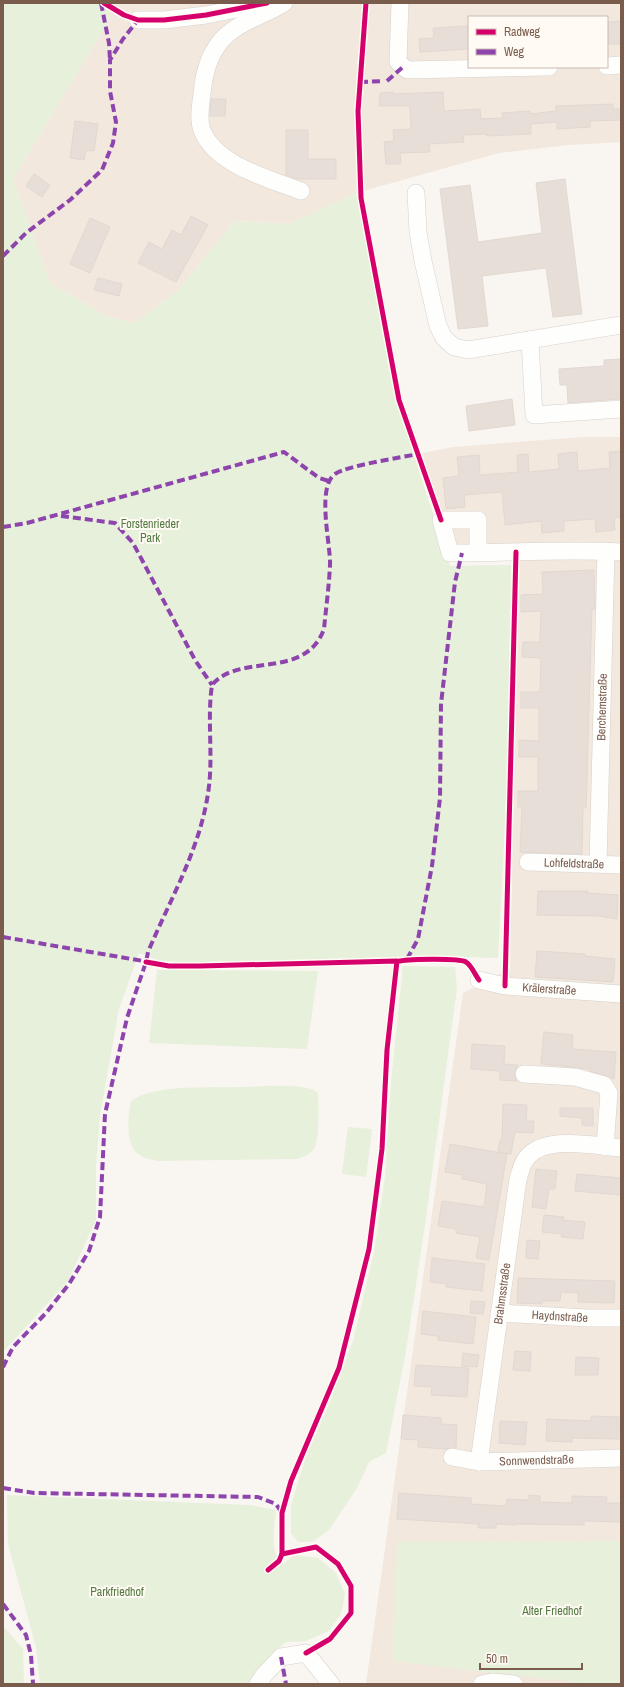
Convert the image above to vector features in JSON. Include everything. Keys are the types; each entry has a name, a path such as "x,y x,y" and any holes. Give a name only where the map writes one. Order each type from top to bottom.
{"street":[{"path":"138,20 164,20 206,15 267,3"},
{"path":"284,3 232,31 215,49 205,68 200,120 202,130 218,153 256,173 301,191"},
{"path":"400,3 398,62 407,70 502,68"},
{"path":"608,66 621,65"},
{"path":"416,193 418,232 432,307 444,338 454,346 468,350 621,325"},
{"path":"530,340 534,415 621,409"},
{"path":"478,554 613,552"},
{"name":"Berchemstraße","path":"598,863 613,552"},
{"name":"Lohfeldstraße","path":"528,862 598,863 621,865"},
{"name":"Krälerstraße","path":"479,980 505,986 621,994"},
{"path":"524,1074 575,1077 604,1085 609,1093 613,1147"},
{"name":"Brahmsstraße","path":"479,1462 498,1313 518,1179 524,1161 537,1148 553,1143 613,1147"},
{"name":"Haydnstraße","path":"498,1313 587,1318 621,1318"},
{"name":"Sonnwendstraße","path":"452,1457 479,1462 621,1458"},
{"path":"258,1684 264,1675 281,1657 306,1653 331,1684"},
{"path":"482,1683 492,1682 514,1684"}],"shaded area":[{"path":"106,3 621,3 621,142 569,145 499,153 356,193 289,224 235,221 179,290 135,323 108,317 50,283 13,179 109,20"},
{"path":"583,437 621,437 621,1684 366,1684 463,993 510,969 519,560 452,562 441,520 418,454 453,447"}],"green space":[{"name":"Forstenrieder Park","path":"3,3 106,3 109,20 13,179 50,283 108,317 135,323 179,290 235,221 289,224 356,193 397,403 450,566 511,565 508,764 498,958 423,956 201,963 160,961 139,953 119,1009 100,1115 96,1167 96,1220 68,1281 3,1352"},
{"path":"403,966 455,967 457,988 425,1225 406,1351 386,1453 369,1462 357,1488 329,1530 312,1542 298,1542 291,1533 291,1505 306,1456 327,1409 353,1341 374,1252 385,1177 391,1082"},
{"path":"157,970 318,971 307,1049 149,1043"},
{"path":"292,1086 303,1087 318,1093 319,1112 317,1135 315,1146 312,1151 297,1159 156,1161 144,1158 136,1152 132,1146 128,1131 131,1101 141,1096 168,1089"},
{"path":"348,1127 372,1129 366,1177 342,1174"},
{"name":"Parkfriedhof","path":"7,1495 249,1505 276,1510 274,1547 278,1559 283,1564 294,1555 318,1558 336,1573 345,1594 341,1614 329,1631 306,1641 286,1642 277,1649 254,1684 40,1684 36,1647 8,1544"},
{"name":"Alter Friedhof","path":"621,1541 621,1684 589,1684 393,1661 397,1542"},
{"path":"3,1626 23,1649 24,1684 3,1684"}],"building":[{"path":"621,21 621,44 609,44 608,22"},
{"path":"468,26 468,49 420,52 419,39 434,38 433,28"},
{"path":"393,92 393,94 443,92 444,111 480,109 481,119 503,118 502,113 530,111 530,114 556,111 556,106 613,104 613,109 621,109 621,120 590,121 590,127 557,129 557,122 531,124 531,134 487,136 487,134 463,135 464,142 429,144 430,152 400,153 401,164 386,164 384,142 394,141 393,130 411,129 410,106 379,106 380,93"},
{"path":"211,99 226,99 225,116 210,116"},
{"path":"75,121 98,124 94,151 86,150 84,160 70,158"},
{"path":"286,130 308,130 308,159 336,159 336,179 296,179 286,175"},
{"path":"34,174 50,185 42,197 26,186"},
{"path":"565,179 582,314 553,317 546,268 482,276 488,326 458,329 440,189 470,185 478,242 542,233 536,183"},
{"path":"191,216 208,225 176,282 138,263 149,242 162,249 172,230 181,235"},
{"path":"90,218 110,227 90,273 70,264"},
{"path":"98,278 122,284 119,296 94,290"},
{"path":"621,359 621,399 568,403 567,385 560,385 559,369 604,366 604,360"},
{"path":"512,399 515,425 469,431 466,406"},
{"path":"621,451 621,517 614,518 615,530 596,532 595,519 564,521 564,531 542,533 541,521 505,525 502,492 464,495 465,507 446,509 443,478 459,476 457,457 479,455 480,475 518,472 517,455 528,454 529,472 559,469 558,454 577,452 578,471 610,468 609,452"},
{"path":"594,570 595,609 592,609 586,808 583,808 582,854 520,852 522,807 518,807 518,791 538,791 538,757 519,757 519,740 539,741 539,708 521,708 521,692 540,692 541,658 522,657 523,642 540,642 541,611 521,612 521,595 543,594 542,572"},
{"path":"538,891 588,891 587,893 618,895 617,919 598,916 537,915"},
{"path":"537,951 585,954 585,956 615,959 613,982 535,977"},
{"path":"544,1032 573,1035 572,1049 616,1052 614,1079 590,1071 590,1069 541,1064"},
{"path":"472,1044 505,1046 504,1064 518,1065 514,1073 517,1081 500,1080 500,1071 471,1069"},
{"path":"503,1104 527,1105 526,1121 534,1121 533,1133 515,1132 511,1154 498,1152 500,1140 502,1140"},
{"path":"560,1108 593,1108 593,1126 582,1125 582,1118 560,1116"},
{"path":"450,1144 507,1154 489,1260 476,1258 480,1237 456,1233 456,1229 438,1226 442,1201 484,1207 487,1184 462,1179 463,1175 445,1172"},
{"path":"536,1169 557,1171 555,1189 549,1189 546,1209 532,1207"},
{"path":"577,1174 621,1178 621,1195 575,1191"},
{"path":"544,1215 564,1217 563,1220 585,1222 583,1239 561,1237 562,1234 542,1232"},
{"path":"527,1240 540,1241 538,1259 526,1258"},
{"path":"432,1258 485,1264 482,1291 446,1287 447,1284 430,1282"},
{"path":"518,1278 615,1281 614,1303 578,1302 578,1293 561,1292 560,1301 543,1301 542,1304 517,1303"},
{"path":"471,1301 485,1302 483,1314 470,1313"},
{"path":"423,1311 476,1317 473,1344 438,1340 438,1336 421,1334"},
{"path":"515,1351 531,1352 530,1371 513,1370"},
{"path":"463,1353 479,1355 477,1367 462,1366"},
{"path":"576,1357 599,1358 598,1375 575,1375"},
{"path":"416,1365 469,1368 467,1397 431,1395 432,1387 414,1386"},
{"path":"403,1415 441,1418 441,1424 457,1425 456,1448 446,1449 418,1447 418,1440 401,1439"},
{"path":"591,1416 619,1417 619,1439 572,1438 572,1442 546,1441 547,1419 591,1421"},
{"path":"500,1421 527,1422 525,1445 499,1443"},
{"path":"399,1493 471,1498 471,1504 506,1506 507,1499 529,1500 529,1495 540,1496 540,1502 572,1503 572,1496 607,1497 606,1503 621,1503 621,1522 584,1521 584,1525 496,1524 496,1528 478,1528 479,1524 397,1519"}],"marked path":[{"path":"101,3 109,43 110,60"},
{"path":"3,256 26,233 70,200 102,170 113,143 116,122 110,91 110,60 123,39 138,20 137,19"},
{"path":"387,81 403,67"},
{"path":"360,82 383,81"},
{"path":"3,527 27,523 284,452 319,478 329,481"},
{"path":"3,1367 13,1347 46,1313 69,1284 89,1251 100,1217 105,1114 127,1018 148,952 193,850 200,830 205,808 210,774 210,710 212,685 224,675 254,666 287,661 302,655 315,645 324,629 329,581 330,556 325,503 329,481 335,474 351,468 418,454"},
{"path":"61,516 115,523 133,543 195,660 212,685"},
{"path":"407,959 418,939 432,866 440,798 441,704 455,582 462,553"},
{"path":"3,937 149,962"},
{"path":"3,1488 34,1493 258,1497 276,1504 282,1513"},
{"path":"3,1604 26,1635 31,1655 33,1684"},
{"path":"281,1657 286,1684"}],"cycle path":[{"path":"104,3 124,15 138,20 164,20 206,15 267,3"},
{"path":"366,3 358,111 361,198 399,400 441,520"},
{"path":"505,986 516,552"},
{"path":"400,961 434,959 462,961 466,962 470,966 479,980"},
{"path":"146,962 169,966 200,966 397,961 387,1050 382,1149 369,1249 339,1368 291,1481 282,1513 282,1554"},
{"path":"268,1570 279,1561 282,1554 316,1547 338,1564 351,1586 351,1613 330,1639 306,1653"}]}
